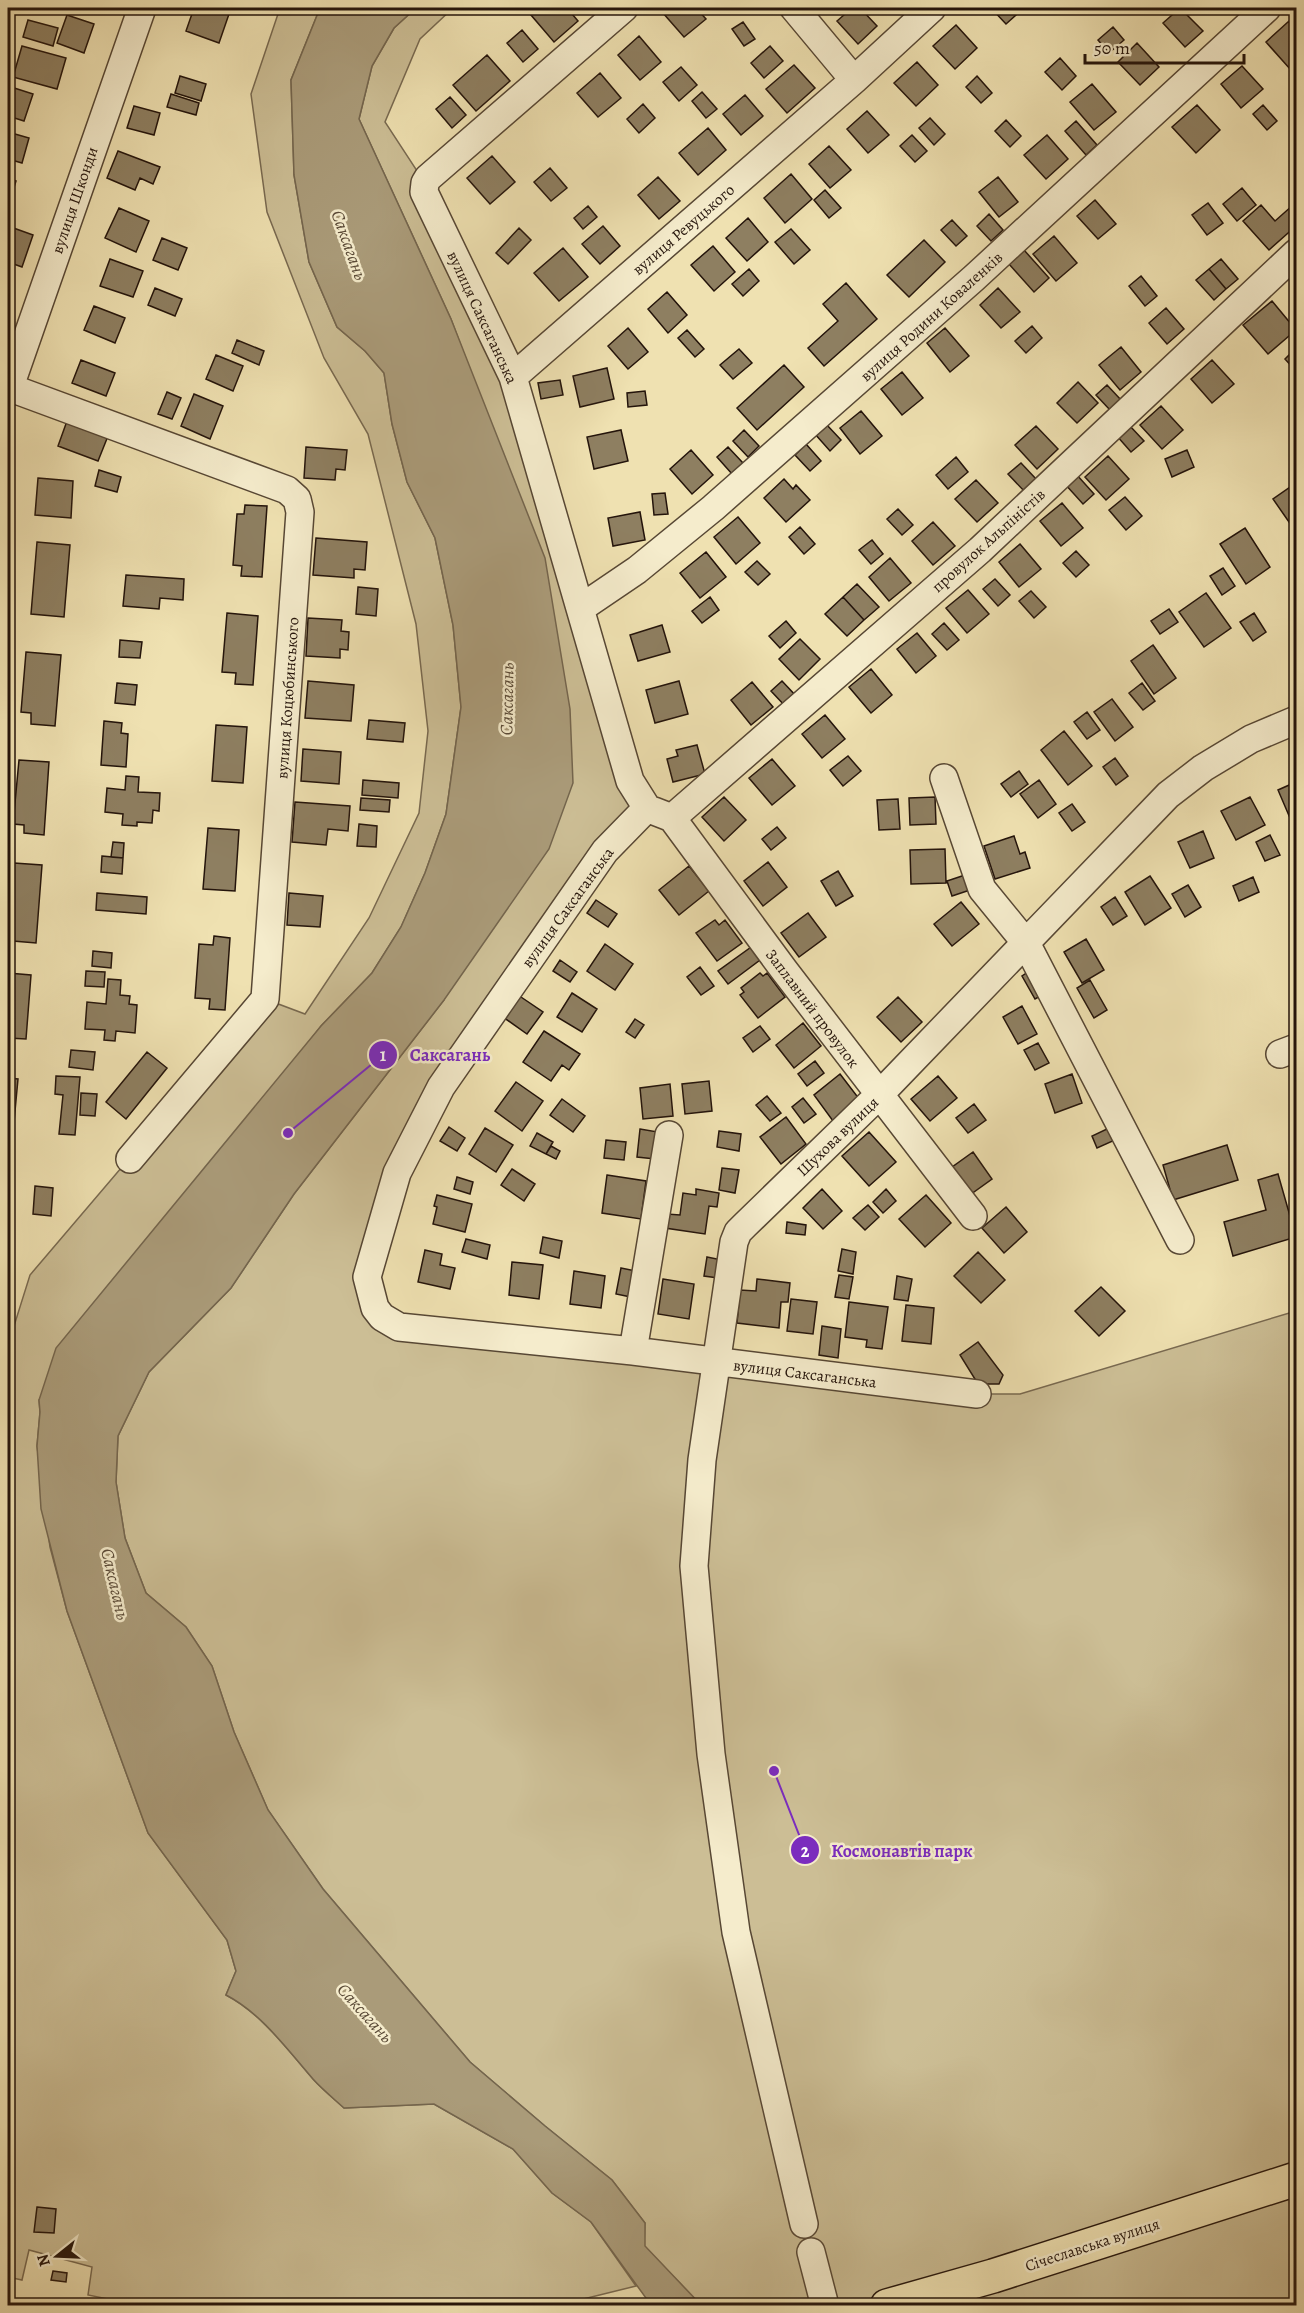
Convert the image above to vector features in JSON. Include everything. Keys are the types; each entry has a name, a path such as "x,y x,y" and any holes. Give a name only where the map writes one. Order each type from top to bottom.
{"main road":[{"name":"Січеславська вулиця","path":"887,2306 993,2276 1296,2179"}],"street":[{"name":"вулиця Шконди","path":"8,392 142,8"},
{"name":"вулиця Саксаганська","path":"624,8 428,178 424,192 513,377 630,781 647,808 605,851 441,1087 397,1173 368,1277 375,1308 382,1317 399,1327 633,1351 977,1394"},
{"path":"794,8 854,80"},
{"name":"вулиця Ревуцького","path":"513,377 854,80 932,8"},
{"name":"вулиця Родини Коваленків","path":"581,608 637,570 722,501 974,278 1267,8"},
{"name":"провулок Альпіністів","path":"672,819 980,550 1296,253"},
{"name":"вулиця Коцюбинського","path":"8,387 287,490 297,500 300,512 265,999 130,1159"},
{"name":"Шухова вулиця","path":"804,2224 736,1932 711,1754 694,1566 702,1460 734,1242 738,1232 880,1094 1168,795 1203,768 1251,739 1296,720"},
{"path":"944,778 982,889 1026,943 1180,1240"},
{"name":"Заплавний провулок","path":"647,808 672,819 784,970 973,1216"},
{"path":"633,1351 669,1135"},
{"path":"811,2252 825,2306"}],"shaded area":[{"path":"280,8 320,8 291,80 294,175 309,262 337,327 365,351 384,373 392,424 407,482 435,538 453,625 461,707 446,814 425,873 401,927 372,973 321,1026 39,1400 37,1446 50,1547 67,1611 148,1833 227,1940 236,1971 226,1995 262,2022 316,2083 344,2108 434,2104 513,2149 552,2193 591,2222 636,2286 555,2306 142,2306 88,2295 92,2267 29,2250 22,2280 8,2277 8,1345 30,1275 265,999 305,1014 369,918 419,813 428,731 416,624 368,434 324,358 267,212 251,94"},
{"path":"416,8 453,8 420,39 385,122 425,183 513,377 647,808 441,1087 367,1277 382,1317 977,1394 1020,1394 1296,1311 1296,2305 701,2305 644,2246 645,2223 612,2180 470,2062 323,1889 268,1810 234,1732 212,1666 186,1627 146,1593 125,1538 116,1482 118,1436 149,1372 231,1288 294,1194 444,1000 493,431 451,319 359,119 372,66 394,28"}],"water":[{"path":"320,8 416,8 394,28 372,66 359,119 451,319 545,558 570,709 573,783 549,849 444,1000 294,1194 231,1288 149,1372 118,1436 116,1482 125,1538 146,1593 186,1627 212,1666 234,1732 268,1810 323,1889 470,2062 612,2180 645,2223 645,2246 701,2305 651,2305 591,2222 552,2193 513,2149 434,2104 344,2108 316,2083 262,2022 226,1995 236,1971 227,1940 148,1833 67,1611 41,1509 37,1446 39,1400 56,1348 321,1026 372,973 401,927 425,873 446,814 461,707 453,625 435,538 407,482 392,424 384,373 365,351 337,327 309,262 294,175 291,80"}],"building":[{"path":"194,8 210,8 229,14 219,43 186,31"},
{"path":"540,8 567,8 578,21 554,42 531,15"},
{"path":"669,8 696,8 706,19 684,37 663,13"},
{"path":"852,8 860,8 877,26 858,44 837,21"},
{"path":"991,8 1024,8 1006,24"},
{"path":"1180,8 1203,31 1185,47 1163,23"},
{"path":"67,15 94,24 84,53 57,43"},
{"path":"28,20 58,28 53,46 23,37"},
{"path":"1289,21 1296,30 1296,63 1290,69 1266,42"},
{"path":"743,22 755,39 744,46 732,29"},
{"path":"956,25 977,48 955,69 933,46"},
{"path":"1113,27 1124,40 1109,53 1098,40"},
{"path":"522,30 538,49 523,62 507,43"},
{"path":"639,36 661,62 640,80 618,55"},
{"path":"1137,43 1159,67 1140,85 1118,62"},
{"path":"22,46 66,58 57,89 13,77"},
{"path":"770,46 783,61 764,78 751,63"},
{"path":"487,55 510,81 476,111 453,85"},
{"path":"1060,58 1076,76 1062,90 1045,72"},
{"path":"917,62 938,85 916,106 894,83"},
{"path":"794,65 815,88 787,113 766,89"},
{"path":"1242,66 1263,89 1241,108 1221,84"},
{"path":"681,67 697,85 679,101 663,82"},
{"path":"600,73 621,98 598,117 577,93"},
{"path":"180,76 206,84 201,101 175,93"},
{"path":"977,76 992,93 981,103 966,87"},
{"path":"1092,84 1116,112 1094,130 1070,102"},
{"path":"8,86 33,94 24,121 8,116"},
{"path":"702,92 717,109 706,118 692,101"},
{"path":"171,94 199,103 196,115 167,107"},
{"path":"745,95 763,116 741,135 723,114"},
{"path":"450,97 466,115 452,128 436,109"},
{"path":"643,104 655,118 639,133 627,119"},
{"path":"1197,105 1220,130 1196,153 1172,127"},
{"path":"1263,105 1277,121 1267,130 1253,114"},
{"path":"134,106 160,113 154,135 127,128"},
{"path":"867,111 889,135 868,153 847,129"},
{"path":"930,118 945,134 934,145 919,128"},
{"path":"1006,120 1021,136 1010,147 995,131"},
{"path":"1076,121 1097,145 1086,155 1065,131"},
{"path":"708,128 726,150 698,175 679,153"},
{"path":"8,132 29,138 22,163 8,159"},
{"path":"912,135 927,151 915,162 900,146"},
{"path":"1047,135 1068,159 1046,179 1024,155"},
{"path":"829,146 851,170 830,188 809,164"},
{"path":"118,151 160,167 153,184 140,178 135,190 107,178"},
{"path":"492,156 515,182 490,204 467,178"},
{"path":"550,168 567,188 551,201 534,182"},
{"path":"791,174 812,199 785,223 764,198"},
{"path":"658,177 680,201 659,219 638,195"},
{"path":"998,177 1018,202 999,217 979,192"},
{"path":"8,178 16,181 8,207"},
{"path":"1242,188 1256,205 1237,221 1223,204"},
{"path":"825,190 841,208 829,218 814,200"},
{"path":"1095,200 1116,224 1098,239 1077,216"},
{"path":"1208,203 1223,223 1207,235 1192,215"},
{"path":"1261,205 1275,221 1293,205 1296,209 1296,226 1269,250 1243,221"},
{"path":"588,206 597,217 583,229 574,218"},
{"path":"119,208 149,221 136,252 105,238"},
{"path":"989,214 1003,230 991,241 977,226"},
{"path":"748,218 768,242 747,261 726,238"},
{"path":"952,220 967,236 956,246 941,230"},
{"path":"8,226 33,235 22,267 8,262"},
{"path":"603,226 620,246 600,264 582,244"},
{"path":"519,228 531,240 508,264 496,253"},
{"path":"791,229 810,250 794,264 775,242"},
{"path":"1054,236 1077,263 1056,281 1033,254"},
{"path":"162,238 187,248 178,270 153,260"},
{"path":"924,240 945,262 909,297 887,275"},
{"path":"713,246 735,272 714,291 691,265"},
{"path":"563,248 588,277 559,301 534,273"},
{"path":"1024,250 1049,278 1034,292 1009,264"},
{"path":"110,259 143,271 133,297 100,286"},
{"path":"1221,259 1238,279 1226,289 1209,269"},
{"path":"749,269 759,281 743,296 732,284"},
{"path":"1209,269 1226,289 1214,300 1196,280"},
{"path":"1141,276 1157,296 1145,306 1129,286"},
{"path":"846,283 877,319 824,366 808,348 838,321 823,304"},
{"path":"155,288 182,299 175,316 148,305"},
{"path":"998,288 1020,312 1001,328 980,305"},
{"path":"667,292 687,315 668,333 648,309"},
{"path":"1272,301 1296,330 1268,354 1243,325"},
{"path":"94,306 125,318 115,343 84,330"},
{"path":"1166,308 1184,329 1167,344 1149,323"},
{"path":"1032,326 1042,338 1026,353 1015,341"},
{"path":"628,328 648,352 628,369 608,346"},
{"path":"945,328 969,356 950,372 927,343"},
{"path":"687,330 704,349 695,357 678,338"},
{"path":"237,340 264,351 259,365 232,353"},
{"path":"1121,347 1141,372 1120,390 1099,365"},
{"path":"1296,348 1296,367 1294,369 1285,359"},
{"path":"739,349 752,363 733,379 720,365"},
{"path":"216,355 243,366 233,391 206,379"},
{"path":"81,360 115,373 106,396 72,383"},
{"path":"1212,360 1234,384 1212,403 1191,379"},
{"path":"784,365 804,387 757,430 737,408"},
{"path":"607,368 614,399 580,407 573,376"},
{"path":"902,372 923,398 902,415 881,389"},
{"path":"560,380 563,395 541,399 538,383"},
{"path":"1078,382 1098,403 1077,423 1057,403"},
{"path":"1107,385 1121,400 1110,410 1096,395"},
{"path":"645,391 647,405 628,407 627,393"},
{"path":"167,392 181,398 172,419 158,414"},
{"path":"194,394 223,406 210,439 181,426"},
{"path":"1161,406 1183,430 1162,449 1140,425"},
{"path":"861,411 882,436 860,454 840,428"},
{"path":"67,421 108,436 98,461 58,446"},
{"path":"826,424 841,440 830,451 815,434"},
{"path":"1129,425 1144,441 1131,452 1117,436"},
{"path":"1036,426 1058,449 1037,469 1015,445"},
{"path":"621,430 628,461 594,469 587,437"},
{"path":"744,430 759,446 748,457 733,441"},
{"path":"806,444 821,461 810,471 795,455"},
{"path":"306,447 347,450 345,470 336,469 335,480 304,478"},
{"path":"728,447 743,463 732,474 717,457"},
{"path":"691,450 713,475 692,494 670,469"},
{"path":"1187,450 1194,467 1172,477 1165,459"},
{"path":"1108,456 1129,479 1106,500 1085,477"},
{"path":"956,457 968,472 948,489 936,475"},
{"path":"1021,463 1037,480 1025,492 1008,474"},
{"path":"99,470 121,477 117,492 95,486"},
{"path":"1076,474 1094,494 1083,504 1065,484"},
{"path":"38,478 73,481 71,518 35,515"},
{"path":"784,479 793,489 796,485 810,500 786,522 764,498"},
{"path":"976,480 998,503 977,522 955,499"},
{"path":"1296,483 1296,532 1273,499"},
{"path":"665,493 668,514 654,515 652,494"},
{"path":"1125,497 1142,516 1126,530 1109,510"},
{"path":"1062,503 1083,528 1061,546 1040,521"},
{"path":"245,505 267,506 262,577 241,576 242,566 233,565 237,514 244,514"},
{"path":"898,509 913,525 902,535 887,519"},
{"path":"640,512 645,540 613,546 608,518"},
{"path":"738,517 760,543 736,564 714,537"},
{"path":"933,522 955,546 933,565 912,541"},
{"path":"800,527 815,544 804,554 789,537"},
{"path":"1245,528 1270,567 1246,584 1220,544"},
{"path":"316,538 367,542 365,570 354,569 354,578 313,575"},
{"path":"872,540 883,554 871,564 859,550"},
{"path":"37,542 70,545 64,617 31,614"},
{"path":"1020,544 1041,569 1019,587 999,562"},
{"path":"1076,551 1089,565 1076,577 1063,563"},
{"path":"706,552 726,577 700,598 680,573"},
{"path":"890,558 911,583 889,601 869,577"},
{"path":"757,561 770,574 758,585 745,572"},
{"path":"1223,568 1235,586 1222,595 1210,576"},
{"path":"126,575 184,579 183,600 160,598 159,609 123,606"},
{"path":"995,579 1010,595 998,606 983,589"},
{"path":"857,584 879,607 864,620 843,597"},
{"path":"358,587 378,589 376,616 356,614"},
{"path":"968,590 989,614 967,633 946,608"},
{"path":"1031,591 1046,607 1034,618 1019,601"},
{"path":"1206,593 1231,628 1204,647 1179,612"},
{"path":"710,597 719,610 702,623 692,611"},
{"path":"843,597 864,620 847,636 825,614"},
{"path":"1169,609 1178,622 1160,634 1151,621"},
{"path":"227,613 258,616 253,685 235,684 236,673 222,672"},
{"path":"1254,613 1266,632 1253,641 1240,622"},
{"path":"308,618 342,620 341,631 349,632 348,650 340,649 340,658 306,656"},
{"path":"786,621 796,633 780,648 769,636"},
{"path":"944,623 959,640 947,650 932,634"},
{"path":"662,625 670,652 638,661 630,635"},
{"path":"917,633 936,656 916,673 897,649"},
{"path":"800,639 820,659 799,680 779,659"},
{"path":"120,640 142,642 140,658 119,657"},
{"path":"1153,645 1176,678 1154,694 1131,661"},
{"path":"26,652 61,655 55,726 31,724 31,713 21,712"},
{"path":"871,669 892,695 871,713 849,687"},
{"path":"308,681 354,685 351,721 305,718"},
{"path":"679,681 688,714 655,723 646,690"},
{"path":"782,681 797,697 786,707 771,691"},
{"path":"752,682 773,707 751,725 731,700"},
{"path":"117,683 137,685 135,705 115,703"},
{"path":"1142,683 1155,701 1143,710 1129,693"},
{"path":"1112,699 1133,727 1115,741 1094,712"},
{"path":"1087,712 1100,730 1087,739 1074,722"},
{"path":"825,715 845,739 822,758 802,734"},
{"path":"369,720 405,723 403,742 367,739"},
{"path":"104,721 122,723 121,733 128,734 126,767 101,765"},
{"path":"216,725 247,727 243,783 212,781"},
{"path":"1064,731 1092,766 1068,785 1041,750"},
{"path":"697,745 705,774 673,782 667,759 678,756 676,750"},
{"path":"303,749 341,752 339,784 301,781"},
{"path":"848,756 861,771 843,786 830,770"},
{"path":"1115,758 1128,776 1116,785 1103,767"},
{"path":"772,759 795,786 772,805 749,778"},
{"path":"19,760 49,762 44,835 24,833 24,825 13,824"},
{"path":"1019,771 1028,784 1011,797 1001,784"},
{"path":"126,776 139,777 138,792 160,793 159,811 153,810 152,823 137,822 137,826 122,825 123,814 105,812 107,788 125,790"},
{"path":"363,780 399,783 398,798 362,795"},
{"path":"1039,780 1056,804 1038,818 1020,794"},
{"path":"1296,782 1296,832 1278,790"},
{"path":"724,797 746,820 724,841 702,817"},
{"path":"935,797 936,824 910,825 909,798"},
{"path":"1250,797 1265,825 1236,840 1221,811"},
{"path":"361,798 390,800 389,812 360,810"},
{"path":"898,799 900,829 879,830 877,800"},
{"path":"295,802 350,806 348,831 328,829 326,845 292,842"},
{"path":"1072,804 1085,822 1072,831 1059,813"},
{"path":"359,824 377,826 376,847 357,846"},
{"path":"777,827 786,838 771,850 762,839"},
{"path":"208,828 239,830 235,891 203,889"},
{"path":"1203,831 1214,858 1190,868 1178,842"},
{"path":"1270,835 1280,855 1265,861 1256,842"},
{"path":"1014,836 1020,854 1025,852 1030,868 995,879 984,846"},
{"path":"113,842 124,843 123,858 111,857"},
{"path":"945,849 946,883 911,884 910,850"},
{"path":"102,856 123,858 122,874 101,872"},
{"path":"768,862 787,887 763,906 744,881"},
{"path":"14,863 42,865 36,943 13,941 13,931 8,931 8,870 13,870"},
{"path":"689,866 709,891 679,915 659,890"},
{"path":"838,871 853,896 836,906 821,881"},
{"path":"968,874 973,889 952,896 947,881"},
{"path":"1150,876 1171,908 1145,925 1125,892"},
{"path":"1253,877 1259,892 1239,901 1233,886"},
{"path":"1188,885 1201,907 1185,917 1172,894"},
{"path":"97,893 147,897 146,914 96,910"},
{"path":"289,893 323,896 320,927 287,925"},
{"path":"1115,897 1127,916 1113,925 1101,907"},
{"path":"596,900 617,914 608,927 587,913"},
{"path":"961,902 979,924 952,946 934,924"},
{"path":"808,913 826,937 799,957 781,933"},
{"path":"715,920 719,925 725,920 742,943 717,961 696,933"},
{"path":"214,936 230,938 225,1010 209,1009 210,999 195,998 199,944 213,945"},
{"path":"1086,939 1104,970 1082,983 1064,952"},
{"path":"605,944 633,964 615,990 587,971"},
{"path":"754,945 764,957 728,984 718,971"},
{"path":"93,951 112,953 111,968 92,966"},
{"path":"560,960 577,972 570,982 553,971"},
{"path":"700,967 714,986 701,995 687,977"},
{"path":"1034,968 1048,992 1035,999 1022,976"},
{"path":"86,971 105,972 104,987 85,986"},
{"path":"8,973 31,975 26,1039 8,1038"},
{"path":"760,973 763,976 767,973 785,997 758,1018 740,995 744,992 741,988"},
{"path":"108,979 121,980 120,995 130,996 129,1004 137,1005 135,1033 116,1031 115,1041 104,1040 105,1030 85,1029 87,1002 106,1004"},
{"path":"1090,980 1107,1010 1094,1018 1077,988"},
{"path":"572,993 597,1009 582,1032 557,1017"},
{"path":"518,995 543,1012 527,1034 503,1017"},
{"path":"898,997 922,1022 901,1042 877,1017"},
{"path":"1022,1006 1037,1034 1018,1044 1003,1017"},
{"path":"635,1019 644,1025 635,1038 626,1032"},
{"path":"803,1023 821,1046 794,1068 776,1045"},
{"path":"760,1026 770,1039 753,1052 743,1038"},
{"path":"544,1031 580,1054 569,1070 562,1065 551,1081 523,1062"},
{"path":"1038,1043 1049,1063 1035,1070 1024,1050"},
{"path":"71,1050 95,1052 93,1070 69,1067"},
{"path":"147,1052 167,1068 126,1119 106,1102"},
{"path":"815,1061 824,1073 807,1086 798,1074"},
{"path":"840,1074 860,1100 833,1121 814,1095"},
{"path":"1072,1074 1082,1103 1055,1113 1045,1084"},
{"path":"56,1076 80,1077 75,1135 59,1134 63,1095 55,1094"},
{"path":"938,1076 957,1098 930,1121 911,1099"},
{"path":"8,1078 18,1079 12,1143 8,1143"},
{"path":"709,1081 712,1111 685,1114 682,1084"},
{"path":"516,1082 543,1101 522,1131 495,1111"},
{"path":"670,1084 673,1116 643,1119 640,1088"},
{"path":"81,1093 97,1094 95,1116 80,1115"},
{"path":"767,1096 781,1113 770,1121 756,1105"},
{"path":"803,1098 816,1114 804,1123 792,1107"},
{"path":"562,1099 585,1116 573,1132 550,1115"},
{"path":"974,1104 986,1120 968,1133 956,1118"},
{"path":"786,1117 806,1144 781,1164 760,1137"},
{"path":"449,1127 465,1138 457,1151 440,1141"},
{"path":"485,1128 513,1145 496,1172 469,1154"},
{"path":"1109,1128 1115,1140 1097,1148 1092,1136"},
{"path":"640,1129 658,1132 655,1159 637,1157"},
{"path":"719,1131 741,1134 739,1151 717,1147"},
{"path":"869,1132 896,1162 869,1186 842,1156"},
{"path":"537,1133 553,1142 546,1154 530,1146"},
{"path":"606,1140 626,1142 624,1160 604,1158"},
{"path":"1227,1145 1238,1180 1173,1200 1163,1165"},
{"path":"551,1146 560,1151 556,1159 546,1154"},
{"path":"973,1152 992,1179 967,1197 948,1170"},
{"path":"722,1168 739,1170 735,1193 719,1190"},
{"path":"512,1169 535,1184 524,1201 501,1185"},
{"path":"1278,1174 1296,1237 1233,1256 1224,1222 1266,1210 1258,1180"},
{"path":"607,1175 646,1181 641,1219 602,1213"},
{"path":"457,1177 473,1182 470,1194 454,1189"},
{"path":"35,1186 53,1188 51,1216 33,1214"},
{"path":"696,1189 719,1193 717,1207 709,1206 705,1234 665,1228 667,1214 680,1215 683,1193 696,1195"},
{"path":"822,1189 842,1211 823,1229 803,1208"},
{"path":"886,1189 896,1201 883,1213 873,1202"},
{"path":"437,1195 472,1204 465,1232 433,1224"},
{"path":"926,1195 951,1223 925,1247 899,1219"},
{"path":"868,1205 879,1217 865,1230 853,1218"},
{"path":"1006,1207 1027,1232 1004,1253 982,1228"},
{"path":"787,1222 806,1225 805,1235 786,1233"},
{"path":"543,1237 562,1241 559,1258 540,1253"},
{"path":"466,1239 490,1245 487,1259 462,1252"},
{"path":"842,1249 856,1252 853,1274 838,1271"},
{"path":"425,1250 442,1254 440,1265 455,1268 450,1289 418,1282"},
{"path":"978,1252 1005,1280 981,1303 954,1276"},
{"path":"707,1257 722,1260 718,1278 704,1276"},
{"path":"512,1262 543,1265 539,1299 509,1295"},
{"path":"621,1268 636,1271 631,1297 616,1294"},
{"path":"574,1271 605,1276 601,1308 570,1304"},
{"path":"839,1275 853,1277 849,1299 835,1297"},
{"path":"897,1276 912,1279 908,1301 894,1299"},
{"path":"663,1279 694,1284 689,1319 658,1314"},
{"path":"757,1279 790,1283 788,1302 781,1302 779,1328 737,1323 740,1290 756,1291"},
{"path":"1101,1287 1125,1311 1099,1336 1075,1311"},
{"path":"791,1299 817,1302 813,1334 787,1331"},
{"path":"849,1302 888,1307 882,1349 866,1347 867,1340 845,1337"},
{"path":"906,1305 934,1308 931,1344 902,1341"},
{"path":"822,1326 841,1329 838,1358 819,1355"},
{"path":"978,1342 1003,1375 999,1384 978,1384 960,1355"},
{"path":"37,2207 56,2209 54,2233 34,2232"},
{"path":"53,2271 67,2273 66,2282 51,2280"}],"place":[{"name":"Саксагань","path":"288,1133"},
{"name":"Космонавтів парк","path":"774,1771"}]}
